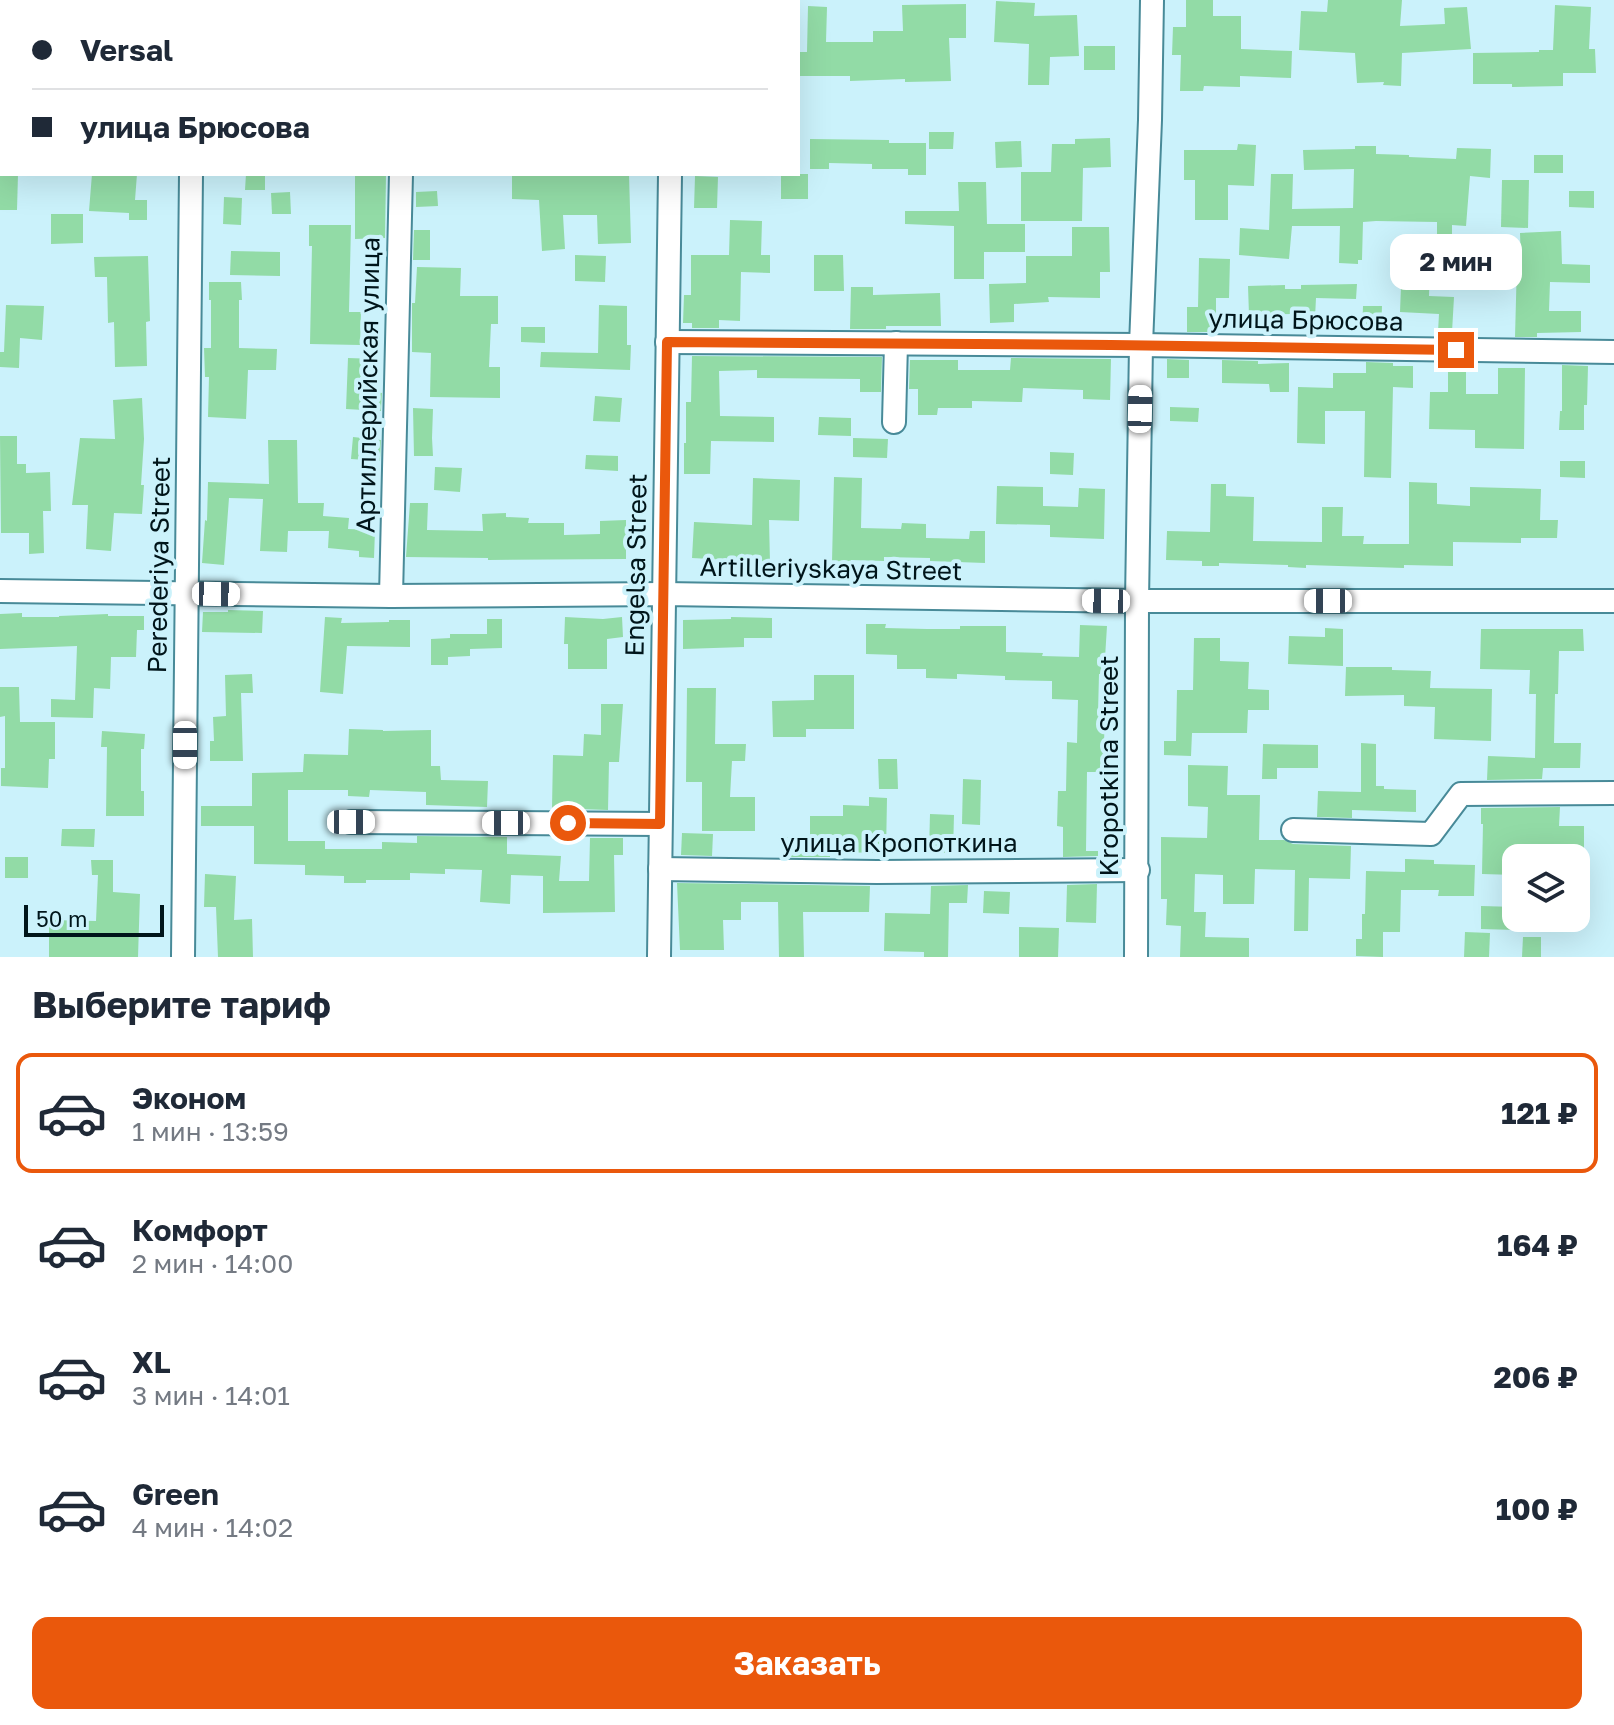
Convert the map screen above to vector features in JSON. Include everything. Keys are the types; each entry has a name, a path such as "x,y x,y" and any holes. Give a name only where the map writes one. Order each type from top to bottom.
{"street":[{"name":"Kropotkina Street","path":"1136,957 1141,345 1152,0"},
{"name":"Perederiya Street","path":"183,957 191,176"},
{"name":"Артиллерийская улица","path":"391,596 401,176"},
{"name":"Engelsa Street","path":"659,957 670,176"},
{"path":"667,342 1141,345"},
{"path":"894,422 896,343"},
{"name":"улица Брюсова","path":"1141,345 1614,352"},
{"name":"Artilleriyskaya Street","path":"0,591 391,596 664,594 1137,601 1614,601"},
{"path":"1293,830 1431,834 1461,794 1614,793"},
{"path":"351,822 660,824"},
{"name":"улица Кропоткина","path":"660,869 877,872 1138,870"}],"building":[{"path":"1186,0 1213,0 1213,16 1241,16 1241,49 1292,51 1291,78 1240,76 1240,87 1204,86 1203,91 1180,91 1181,55 1172,55 1173,27 1186,27"},
{"path":"1328,0 1402,0 1400,26 1445,24 1444,8 1467,7 1471,49 1402,53 1401,86 1383,85 1384,82 1357,83 1355,53 1299,50 1301,11 1327,12"},
{"path":"996,1 1035,3 1034,16 1077,15 1079,56 1050,57 1049,85 1028,85 1029,44 994,42"},
{"path":"966,4 966,38 949,38 951,81 850,81 850,76 800,76 800,52 807,52 808,6 827,7 826,42 873,42 873,31 903,31 902,5"},
{"path":"1555,5 1591,7 1589,49 1595,49 1596,73 1563,73 1563,86 1473,84 1473,53 1553,50"},
{"path":"1084,46 1115,46 1115,70 1084,70"},
{"path":"929,132 954,132 953,149 929,149"},
{"path":"1110,138 1111,167 1083,168 1082,221 1021,221 1021,172 1051,172 1052,144 1075,144 1075,139"},
{"path":"810,139 926,143 926,175 908,175 908,169 872,169 872,164 829,163 829,169 810,169"},
{"path":"1021,141 1022,167 996,168 995,142"},
{"path":"1238,144 1256,145 1254,186 1228,185 1228,220 1195,220 1195,180 1184,180 1184,150 1237,150"},
{"path":"1355,146 1376,146 1376,154 1456,159 1457,148 1491,149 1490,178 1470,176 1466,226 1452,225 1452,254 1437,254 1437,222 1376,221 1363,222 1362,260 1358,260 1358,264 1339,263 1340,226 1292,226 1289,259 1239,255 1240,228 1269,230 1271,174 1293,174 1292,209 1353,208 1354,169 1304,170 1303,150 1355,149"},
{"path":"1534,155 1563,155 1563,173 1534,173"},
{"path":"808,174 808,199 781,199 781,176"},
{"path":"0,176 18,176 17,210 0,210"},
{"path":"92,176 137,176 135,200 147,200 147,220 129,220 129,213 89,211"},
{"path":"246,176 265,176 265,190 245,190"},
{"path":"355,176 386,176 385,238 355,239"},
{"path":"512,176 629,176 631,243 598,244 597,215 563,215 565,249 542,251 539,200 512,199"},
{"path":"695,176 718,177 717,208 694,208"},
{"path":"1502,180 1529,180 1528,228 1501,227"},
{"path":"958,182 986,182 987,224 1025,224 1025,252 984,252 984,279 954,279 954,226 905,224 905,211 959,211"},
{"path":"437,191 438,206 416,207 416,192"},
{"path":"1569,191 1594,191 1594,208 1569,207"},
{"path":"290,192 291,214 272,214 271,193"},
{"path":"224,197 242,198 241,225 223,224"},
{"path":"51,214 83,214 83,243 51,244"},
{"path":"730,220 762,221 761,255 770,255 770,273 741,272 740,321 719,320 719,328 692,328 692,323 683,323 684,295 691,295 691,255 729,255"},
{"path":"309,225 351,225 349,312 361,312 360,345 310,344 312,246 309,246"},
{"path":"1072,227 1109,227 1110,272 1100,272 1100,298 1048,297 1049,302 1014,304 1014,322 990,323 989,284 1026,283 1026,256 1072,256"},
{"path":"414,230 430,230 430,260 413,260"},
{"path":"1561,231 1562,264 1590,265 1590,283 1550,282 1549,311 1581,311 1581,332 1515,337 1520,233"},
{"path":"231,251 280,252 280,276 230,275"},
{"path":"575,255 606,256 605,282 575,281"},
{"path":"814,255 843,255 844,291 814,291"},
{"path":"148,256 150,321 146,322 147,366 115,367 114,322 108,323 107,277 95,277 94,257"},
{"path":"1199,258 1230,259 1229,298 1216,298 1216,332 1187,332 1187,307 1198,307"},
{"path":"1402,261 1430,262 1429,296 1454,297 1452,332 1438,332 1439,314 1400,312"},
{"path":"417,267 461,268 460,296 498,296 498,324 491,324 489,367 500,367 500,398 430,397 431,353 412,352 412,303 415,303"},
{"path":"209,282 241,282 239,348 277,349 276,370 248,370 246,419 208,417 209,377 205,377 204,348 211,348"},
{"path":"1357,284 1356,299 1316,298 1315,318 1291,318 1291,314 1249,315 1248,286 1285,285 1285,289 1301,289 1301,285"},
{"path":"851,287 873,287 873,295 940,293 941,326 850,329"},
{"path":"6,305 44,306 42,340 20,338 19,368 0,367 0,352 4,352"},
{"path":"599,305 627,306 630,370 540,367 541,352 598,353"},
{"path":"1363,306 1382,306 1381,333 1362,332"},
{"path":"521,327 545,327 545,343 521,342"},
{"path":"692,356 882,357 881,392 860,392 860,379 757,378 757,370 719,371 720,416 774,417 774,442 711,441 710,474 684,474 686,402 691,402"},
{"path":"348,358 377,359 376,392 382,393 381,411 346,409"},
{"path":"1011,358 1111,359 1110,400 1083,399 1083,390 1023,388 1022,402 972,401 972,408 938,408 937,415 918,415 918,389 909,389 910,360 958,360 958,370 1010,370"},
{"path":"1167,359 1189,360 1189,378 1167,378"},
{"path":"1222,360 1289,363 1289,392 1270,392 1269,384 1222,383"},
{"path":"1366,362 1413,366 1413,388 1393,387 1391,478 1364,477 1365,411 1325,411 1325,444 1297,443 1298,387 1333,388 1333,373 1366,373"},
{"path":"1448,364 1466,364 1466,394 1498,394 1498,368 1525,368 1524,449 1475,448 1475,430 1429,429 1430,392 1448,392"},
{"path":"1562,365 1588,366 1584,430 1559,430"},
{"path":"595,396 622,398 620,422 593,421"},
{"path":"142,398 142,514 114,513 111,551 86,549 88,505 72,505 80,438 115,439 113,400"},
{"path":"1170,407 1199,408 1198,422 1170,421"},
{"path":"413,408 433,409 433,456 414,456"},
{"path":"819,417 851,418 851,436 818,435"},
{"path":"0,436 17,436 17,464 26,464 26,473 50,472 51,511 43,511 44,553 29,554 29,533 1,533"},
{"path":"353,437 381,440 380,461 351,459"},
{"path":"853,438 888,439 887,458 853,457"},
{"path":"268,440 297,440 298,503 324,503 323,516 349,518 348,529 375,530 374,558 359,557 359,551 328,548 329,531 288,531 287,552 260,551 263,499 229,498 224,565 202,563 208,482 269,484"},
{"path":"1050,452 1074,453 1073,475 1050,474"},
{"path":"586,455 618,456 618,471 585,469"},
{"path":"1560,461 1585,461 1585,478 1560,477"},
{"path":"435,467 462,468 460,492 434,490"},
{"path":"834,477 862,478 861,528 901,529 902,523 926,524 926,538 969,539 970,531 985,531 985,563 884,557 884,561 832,562"},
{"path":"753,478 800,480 799,521 769,520 770,563 692,558 694,522 752,525"},
{"path":"1409,482 1437,483 1437,504 1470,506 1470,487 1541,489 1540,520 1558,520 1557,538 1521,538 1521,543 1453,542 1453,566 1306,565 1306,568 1219,563 1219,566 1202,566 1202,561 1166,560 1167,531 1210,532 1211,484 1226,484 1226,496 1254,497 1253,541 1322,542 1322,507 1343,507 1342,536 1364,536 1363,544 1409,544"},
{"path":"997,486 1043,487 1043,506 1078,507 1079,488 1105,489 1104,539 1050,537 1050,525 996,524"},
{"path":"410,503 428,503 427,530 483,531 482,514 506,513 506,517 529,518 528,523 564,523 564,535 600,534 600,521 626,520 626,559 406,557"},
{"path":"263,611 262,633 202,632 203,612"},
{"path":"22,613 22,617 144,616 144,630 137,630 136,657 111,657 110,689 94,688 93,718 51,717 51,699 75,700 77,646 0,649 0,614"},
{"path":"325,617 342,618 341,623 410,620 410,647 347,646 343,694 320,692"},
{"path":"565,617 622,617 623,637 607,639 607,669 568,669 568,644 564,644"},
{"path":"772,618 772,638 744,638 744,647 683,649 683,620"},
{"path":"487,619 502,619 502,648 470,649 470,656 448,657 448,665 431,665 431,639 450,638 450,634 487,634"},
{"path":"866,624 886,624 885,628 927,629 1006,626 1006,652 1079,657 1080,625 1107,626 1104,674 1099,674 1098,713 1105,713 1103,772 1087,772 1086,851 1098,851 1098,856 1063,857 1063,827 1057,826 1058,791 1066,791 1067,742 1077,743 1078,700 1052,699 1052,681 1005,680 1005,676 957,674 957,679 926,678 926,669 897,669 897,655 866,654"},
{"path":"1325,628 1343,629 1343,666 1288,664 1289,636 1325,637"},
{"path":"1481,629 1583,629 1584,651 1559,651 1558,694 1555,694 1554,743 1581,743 1580,768 1543,768 1542,779 1487,780 1488,756 1535,758 1536,694 1529,694 1530,670 1480,669"},
{"path":"1194,638 1220,638 1220,661 1249,662 1248,689 1269,690 1269,710 1248,710 1247,733 1192,733 1191,756 1164,755 1164,741 1176,741 1177,690 1193,690"},
{"path":"1346,667 1431,671 1430,688 1492,689 1491,741 1434,739 1435,707 1404,706 1404,695 1345,696"},
{"path":"252,674 253,693 241,693 243,761 210,761 210,741 214,741 213,717 226,716 225,675"},
{"path":"814,675 854,675 854,729 806,729 806,737 773,737 772,701 814,700"},
{"path":"0,687 19,687 20,722 55,722 55,759 49,759 48,788 1,786 1,768 5,768 5,716 0,717"},
{"path":"687,688 716,688 715,744 746,744 745,761 732,761 730,797 755,797 755,831 702,831 702,782 686,782"},
{"path":"601,704 623,704 619,762 609,762 608,810 552,808 553,755 583,756 584,734 601,735"},
{"path":"349,729 431,730 431,766 440,766 441,780 488,781 487,807 426,805 426,792 370,790 369,797 348,796 348,790 288,790 288,841 325,841 325,849 382,849 382,842 417,843 417,836 507,837 507,854 561,856 559,881 589,881 590,838 623,838 623,855 614,855 615,912 543,913 543,876 511,875 510,904 480,902 482,870 445,869 445,874 410,873 410,880 366,880 366,883 344,883 344,876 305,875 305,865 254,864 254,826 201,826 201,806 252,806 252,773 303,772 304,754 348,755"},
{"path":"102,731 145,734 144,749 141,749 144,816 106,816 107,747 101,747"},
{"path":"1361,743 1376,744 1376,786 1416,790 1416,812 1352,810 1352,818 1317,817 1318,791 1361,792"},
{"path":"1263,744 1318,745 1318,768 1277,768 1277,779 1262,779"},
{"path":"878,759 897,759 898,789 879,789"},
{"path":"1188,765 1228,766 1227,795 1260,795 1259,840 1351,846 1350,879 1309,878 1308,931 1294,931 1295,870 1255,869 1254,904 1223,904 1223,875 1195,874 1194,912 1206,912 1205,937 1249,938 1249,957 1180,957 1181,926 1166,925 1167,899 1161,899 1161,837 1207,838 1208,807 1188,806"},
{"path":"963,779 981,780 980,825 962,824"},
{"path":"869,797 887,798 886,853 830,852 830,857 782,857 782,837 810,837 810,816 843,816 843,805 869,806"},
{"path":"1560,807 1559,826 1584,826 1584,844 1502,844 1502,875 1482,874 1481,808"},
{"path":"930,814 954,815 953,853 929,852"},
{"path":"62,829 95,829 94,847 61,846"},
{"path":"682,833 713,834 712,856 681,855"},
{"path":"5,857 28,857 28,878 5,878"},
{"path":"1405,859 1434,860 1434,864 1475,865 1474,896 1438,896 1439,890 1401,890 1400,932 1383,932 1383,957 1356,956 1356,939 1362,939 1362,914 1365,914 1366,871 1405,872"},
{"path":"91,860 113,860 113,892 140,894 138,957 49,957 49,920 96,921 98,875 92,875"},
{"path":"205,874 236,876 234,920 252,919 253,957 218,957 216,907 204,907"},
{"path":"677,883 870,886 869,912 803,912 804,957 779,957 778,902 741,902 741,920 723,920 724,950 680,950"},
{"path":"1097,884 1096,923 1066,922 1067,885"},
{"path":"968,885 967,903 949,903 948,957 924,957 924,952 884,951 885,913 930,914 931,886"},
{"path":"984,891 1010,892 1009,914 983,913"},
{"path":"1481,906 1502,907 1502,930 1481,929"},
{"path":"1019,927 1059,928 1058,957 1019,957"},
{"path":"1465,932 1490,933 1489,957 1464,957"},
{"path":"1523,937 1541,937 1541,957 1522,957"}],"route":[{"path":"568,823 660,824 667,342 1456,350"}]}
